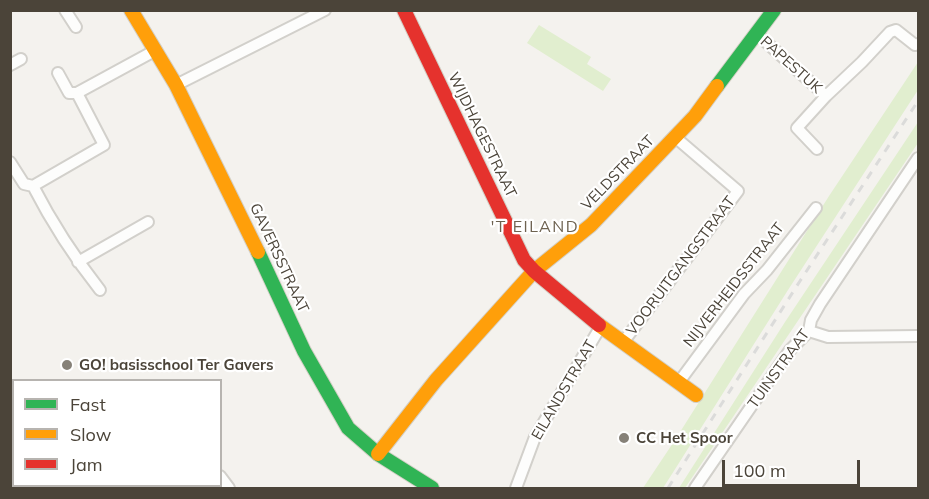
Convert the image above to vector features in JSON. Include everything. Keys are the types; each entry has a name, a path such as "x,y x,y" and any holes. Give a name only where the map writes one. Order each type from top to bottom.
{"street":[{"path":"65,10 76,27"},
{"name":"GAVERSSTRAAT","path":"131,10 176,84 304,351 348,428 378,454 432,489"},
{"path":"176,84 325,10"},
{"name":"WIJDHAGESTRAAT","path":"404,10 524,260 534,271"},
{"name":"VELDSTRAAT","path":"378,454 436,380 534,271 591,225 695,116 774,10"},
{"name":"PAPESTUK","path":"818,149 797,128 825,96 890,32 896,30 915,45 918,44"},
{"name":"PAPESTUK","path":"756,33 825,96"},
{"path":"58,73 69,93 77,93 156,50"},
{"path":"10,65 21,59"},
{"path":"10,162 24,184 33,186 104,145 77,93"},
{"name":"VOORUITGANGSTRAAT","path":"624,341 738,191 675,137"},
{"name":"TUINSTRAAT","path":"695,489 790,350 809,330 811,320 820,304 918,158"},
{"path":"33,186 53,225 100,290"},
{"name":"NIJVERHEIDSSTRAAT","path":"679,382 744,294 767,270 816,208"},
{"path":"78,262 148,222"},
{"path":"534,271 601,326 696,395"},
{"name":"EILANDSTRAAT","path":"516,489 535,437 601,326"},
{"path":"809,330 828,337 918,336"}],"green space":[{"path":"539,25 591,57 587,64 611,79 603,91 527,43"},
{"path":"918,62 918,90 663,488 643,488 829,196"},
{"path":"918,122 918,143 685,488 679,488 785,322"}],"railway":[{"path":"668,488 918,101"}],"traffic: fast":[{"path":"717,86 774,10"},
{"path":"258,252 304,351 348,428 378,454 432,488"}],"traffic: slow":[{"path":"131,10 176,85 258,252"},
{"path":"378,454 436,380 534,271 591,225 695,116 717,86"},
{"path":"599,325 696,395"}],"traffic: jam":[{"path":"404,10 524,260 599,325"}],"place":[{"name":"GO! basisschool Ter Gavers","path":"67,365"},
{"name":"CC Het Spoor","path":"624,438"}],"district":[{"name":"'T EILAND","path":"535,227"}]}
